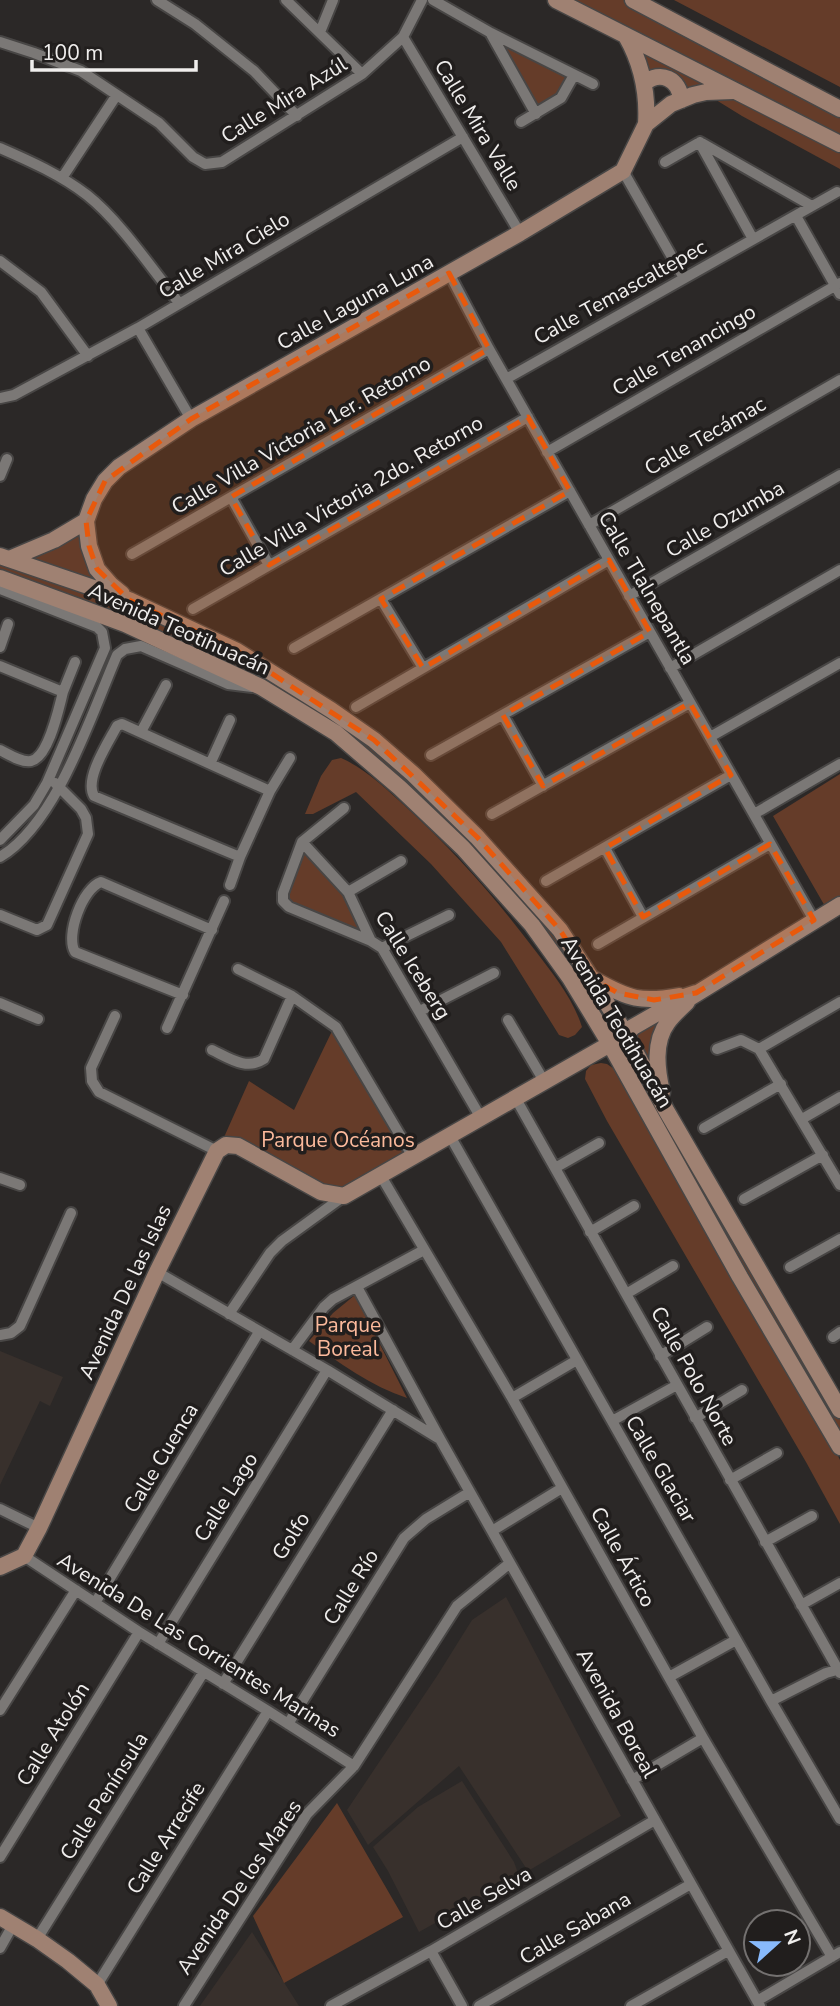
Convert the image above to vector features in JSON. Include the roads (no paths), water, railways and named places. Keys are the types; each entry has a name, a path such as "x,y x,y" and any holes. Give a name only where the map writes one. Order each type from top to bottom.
{"main road":[{"path":"556,0 840,145"},
{"path":"633,0 840,109"},
{"path":"626,36 638,59 645,83 646,124"},
{"path":"645,83 653,77 668,78 677,85 681,100"},
{"path":"623,171 646,124 662,110 706,92 733,91"},
{"name":"Calle Laguna Luna","path":"86,521 94,499 105,481 119,467 191,419 520,233 623,171"},
{"path":"5,558 54,540 86,521 89,546 97,569 129,600"},
{"name":"Avenida Teotihuacán","path":"5,558 129,600 237,651 374,740 477,837 560,930 591,978 626,1034 666,1110 840,1410"},
{"name":"Avenida Teotihuacán","path":"0,578 125,624 261,687 336,733 400,788 463,848 532,925 570,978 840,1447"},
{"path":"216,1151 226,1145 238,1146 321,1192 344,1196 610,1044 633,1027 695,993 840,905"},
{"path":"591,978 618,993 636,999 654,1000 695,993"},
{"path":"666,1110 657,1059 659,1039 666,1024 695,993"},
{"name":"Avenida De las Islas","path":"24,1556 216,1151"},
{"path":"0,1567 24,1556"},
{"path":"7,1921 37,1939 97,1985 109,2006"}],"street":[{"path":"157,0 195,24 254,71 297,116"},
{"path":"286,0 362,74"},
{"path":"320,32 333,0"},
{"name":"Calle Mira Azúl","path":"0,42 81,71 159,123 193,157 205,164 222,162 362,74 403,37 422,0"},
{"path":"433,0 491,33 593,84"},
{"path":"491,33 536,114"},
{"name":"Calle Mira Valle","path":"403,37 520,233"},
{"path":"521,122 561,98 574,75"},
{"path":"62,178 117,96"},
{"name":"Calle Mira Cielo","path":"0,398 14,396 138,328 463,137"},
{"path":"666,162 700,142"},
{"path":"700,142 812,205"},
{"path":"700,142 754,239"},
{"path":"0,148 62,178 87,195 109,215 179,303"},
{"path":"623,171 684,278"},
{"name":"Calle Temascaltepec","path":"506,379 837,191"},
{"path":"796,216 838,287"},
{"path":"0,261 41,292 88,356"},
{"name":"Calle Tlalnepantla","path":"449,273 547,452 814,920"},
{"name":"Calle Tenancingo","path":"547,452 838,287"},
{"path":"138,328 191,419"},
{"name":"Calle Villa Victoria 1er. Retorno","path":"132,554 489,349"},
{"name":"Calle Tecámac","path":"589,525 840,380"},
{"name":"Calle Villa Victoria 2do. Retorno","path":"193,608 528,417"},
{"path":"0,476 7,458"},
{"name":"Calle Ozumba","path":"629,596 840,475"},
{"path":"294,648 570,491"},
{"path":"230,497 270,565"},
{"path":"356,707 609,560"},
{"path":"670,668 840,570"},
{"path":"0,589 97,627 102,632 105,648 49,777 34,805 0,840"},
{"path":"381,599 424,668"},
{"path":"0,647 9,624"},
{"path":"431,755 650,632"},
{"path":"0,857 11,850 36,824 60,788 117,655 125,649 141,646 228,684 261,687"},
{"path":"0,750 24,760 32,761 37,757 53,732 63,692 75,662"},
{"path":"710,737 840,663"},
{"path":"0,666 63,692"},
{"path":"141,732 166,685"},
{"path":"492,814 690,703"},
{"path":"503,715 543,786"},
{"path":"210,764 230,720"},
{"path":"240,857 94,796 90,788 97,765 117,726 126,725 270,791"},
{"path":"53,732 65,738"},
{"path":"74,756 97,765"},
{"path":"230,885 270,791 290,758"},
{"path":"754,814 840,764"},
{"path":"547,881 731,775"},
{"path":"0,915 37,930 47,925 88,834 86,818 81,809 49,777"},
{"path":"344,808 302,842 283,893 283,901 371,941"},
{"name":"Calle Iceberg","path":"302,842 348,891 371,941 382,948 481,1118"},
{"path":"598,944 770,844"},
{"path":"605,848 643,917"},
{"path":"348,891 401,861"},
{"path":"183,995 75,952 71,943 76,914 94,886 101,882 212,930"},
{"path":"167,1028 224,901"},
{"path":"57,904 76,914"},
{"path":"382,948 449,915"},
{"path":"238,969 292,996 336,1027 413,1157"},
{"path":"420,1011 494,973"},
{"path":"212,1050 246,1065 256,1064 264,1059 292,996"},
{"path":"759,1049 840,1002"},
{"path":"0,1003 38,1019"},
{"path":"115,1016 91,1068 92,1082 99,1092 216,1151"},
{"path":"508,1020 544,1081"},
{"path":"717,1049 741,1040 759,1049 840,1185"},
{"path":"704,1128 781,1084"},
{"path":"802,1119 840,1097"},
{"name":"Calle Polo Norte","path":"516,1099 839,1670"},
{"name":"Calle Glaciar","path":"450,1136 840,1819"},
{"path":"555,1168 599,1143"},
{"path":"744,1199 823,1155"},
{"name":"Calle Ártico","path":"381,1176 512,1398 703,1738 836,1954"},
{"path":"0,1178 20,1185"},
{"path":"229,1314 270,1253 282,1241 344,1196"},
{"path":"590,1232 634,1206"},
{"path":"0,1335 12,1333 20,1326 71,1213"},
{"path":"790,1267 840,1239"},
{"path":"292,1350 333,1298 424,1250"},
{"path":"626,1294 673,1266"},
{"name":"Avenida Boreal","path":"157,1272 440,1439"},
{"name":"Avenida Boreal","path":"357,1287 758,2003"},
{"path":"660,1356 707,1328"},
{"name":"Calle Cuenca","path":"95,1603 259,1332"},
{"path":"512,1398 577,1360"},
{"name":"Calle Lago","path":"158,1644 327,1370"},
{"path":"612,1421 677,1385"},
{"path":"695,1418 742,1390"},
{"name":"Golfo","path":"223,1684 393,1410"},
{"path":"730,1480 778,1453"},
{"path":"492,1531 562,1488"},
{"name":"Calle Río","path":"288,1724 404,1538 426,1519 470,1492"},
{"path":"0,1509 39,1528"},
{"path":"765,1542 812,1516"},
{"name":"Avenida De Las Corrientes Marinas","path":"24,1556 203,1673 354,1766"},
{"name":"Avenida De los Mares","path":"189,2003 307,1814 354,1766 457,1606 510,1563"},
{"path":"801,1605 840,1583"},
{"path":"0,1710 76,1590"},
{"name":"Calle Atolón","path":"0,1857 139,1632"},
{"path":"669,1677 736,1640"},
{"path":"771,1702 826,1673 839,1670"},
{"name":"Calle Península","path":"37,1939 203,1673"},
{"name":"Calle Arrecife","path":"97,1985 268,1711"},
{"path":"632,1780 703,1738"},
{"name":"Calle Selva","path":"331,2006 655,1820"},
{"name":"Calle Sabana","path":"479,2006 691,1884"},
{"path":"0,1948 7,1921"},
{"path":"431,1951 462,2006"},
{"path":"631,2006 728,1951"},
{"path":"758,2003 836,1954"}],"park label":[{"name":"Parque Océanos","path":"338,1140"},
{"name":"Parque Boreal","path":"348,1337"}]}
